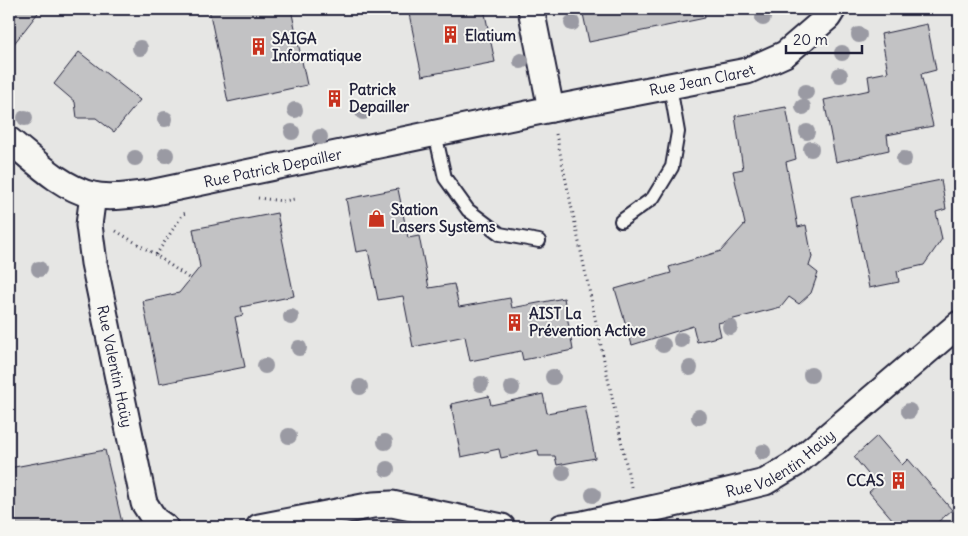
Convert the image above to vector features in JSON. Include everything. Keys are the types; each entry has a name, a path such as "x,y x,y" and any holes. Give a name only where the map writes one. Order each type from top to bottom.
{"street":[{"path":"531,9 551,109"},
{"name":"Rue Jean Claret","path":"551,109 747,71 784,54 828,17 833,9"},
{"name":"Rue Patrick Depailler","path":"9,140 68,186 93,195 120,197 150,193 551,109"},
{"name":"Rue Valentin Haüy","path":"93,195 90,225 94,263 144,503 154,520 164,527"},
{"name":"Rue Valentin Haüy","path":"562,527 592,522 765,482 795,464 959,324"},
{"path":"259,527 373,505 392,504 502,527"}],"lane":[{"path":"621,221 654,198 672,167 678,132 670,86"},
{"path":"435,133 445,178 468,210 500,234 539,241"}],"path":[{"path":"551,109 628,472"},
{"path":"250,200 260,198 284,201 295,199"},
{"path":"190,279 156,255 183,214 193,212"}],"shaded area":[{"path":"9,9 959,9 959,527 9,527"}],"building":[{"path":"9,9 41,9 9,50"},
{"name":"SAIGA Informatique","path":"209,9 291,9 307,85 228,102"},
{"name":"Elatium","path":"408,9 484,9 495,62 422,76"},
{"path":"582,9 704,9 705,18 589,42"},
{"path":"927,24 936,70 921,74 933,126 887,135 889,150 836,162 824,100 870,90 868,76 888,72 881,34"},
{"path":"79,52 140,100 114,132 96,118 77,118 75,102 54,84"},
{"path":"786,107 796,159 786,162 798,227 806,225 812,257 809,266 818,273 811,293 799,304 789,297 781,307 718,323 721,336 697,342 693,326 632,345 615,289 671,273 669,267 721,251 745,224 733,171 743,169 735,116"},
{"path":"941,180 946,209 936,212 942,239 924,265 897,271 899,282 869,288 851,198"},
{"path":"398,189 408,238 419,236 429,288 454,284 459,307 510,298 512,308 564,298 573,350 523,360 521,351 470,361 465,336 413,347 403,296 378,300 368,250 356,252 346,199"},
{"path":"277,213 294,296 241,307 243,315 235,317 245,367 159,384 143,301 179,293 200,267 193,229"},
{"path":"543,394 547,413 585,406 595,458 557,465 555,456 539,456 538,450 501,458 499,449 461,457 451,404 489,396 491,405"},
{"name":"CCAS","path":"877,436 902,465 908,459 952,510 932,527 899,527 869,492 877,485 854,457"},
{"path":"105,450 123,527 9,527 9,468"}],"place":[{"name":"Elatium","path":"451,35"},
{"name":"SAIGA Informatique","path":"258,47"},
{"name":"Patrick Depailler","path":"335,98"},
{"name":"Station Lasers Systems","path":"377,218"},
{"name":"AIST La Prévention Active","path":"515,322"},
{"name":"CCAS","path":"898,480"}]}
